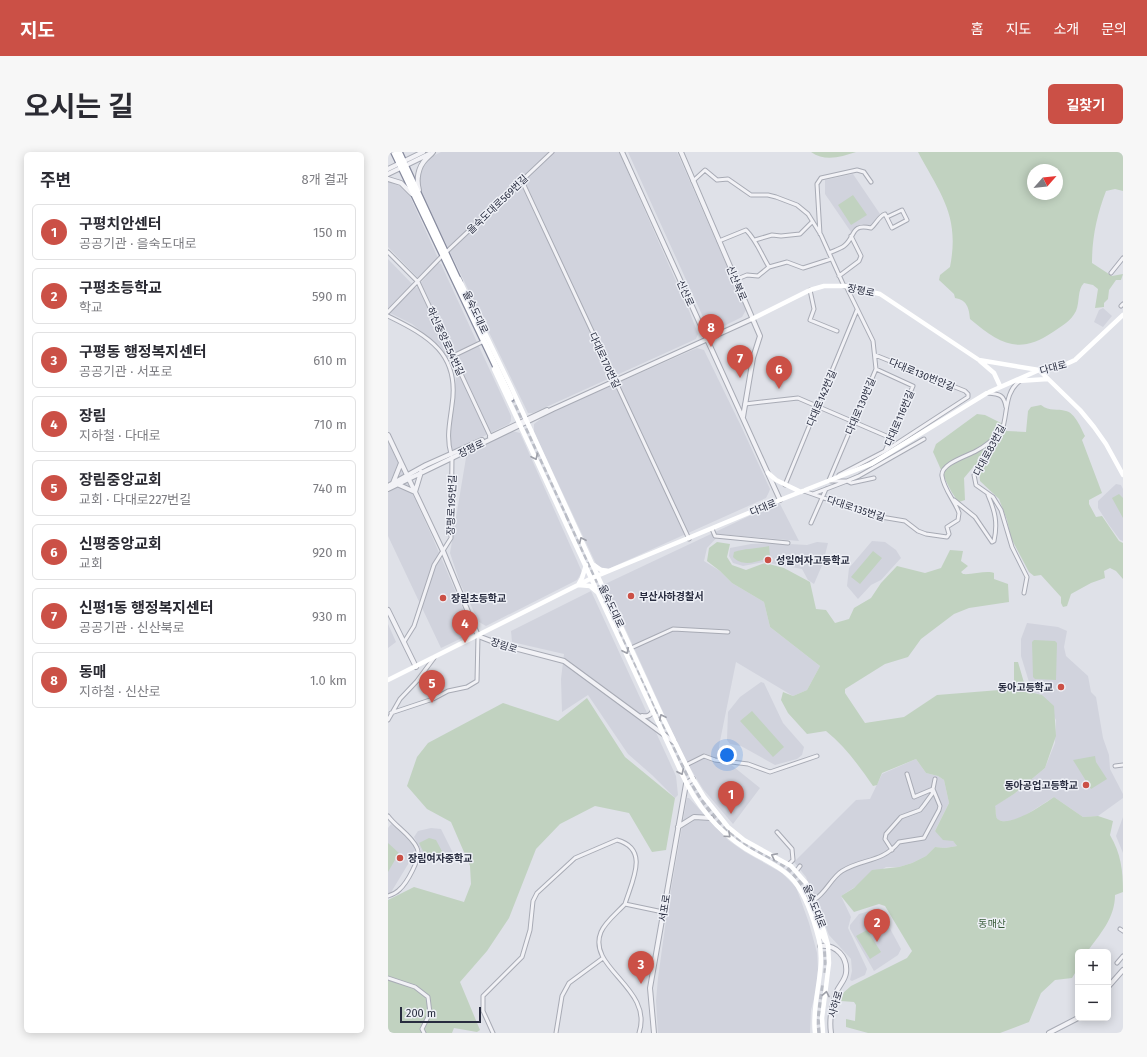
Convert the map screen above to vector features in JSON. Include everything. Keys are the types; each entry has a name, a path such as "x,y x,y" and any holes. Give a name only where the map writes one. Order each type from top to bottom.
{"highway":[{"name":"을숙도대로","path":"394,152 422,202 444,255"},
{"name":"을숙도대로","path":"399,152 416,200 454,275"},
{"path":"454,275 512,397"}],"main road":[{"name":"을숙도대로","path":"454,275 482,342 686,784 696,801 710,818 737,843 778,868 791,878 803,895 813,921 820,946 821,957 814,1011 815,1033"},
{"name":"을숙도대로","path":"454,275 462,282 594,565 674,742 693,779 704,797 728,826 744,840 789,864 797,870 806,883 824,926 828,945 829,968 822,1018 822,1033"},
{"name":"장평로","path":"752,319 810,290 824,286 845,286 880,294 890,299 979,360 1039,370"},
{"name":"다대로","path":"388,680 592,578 871,464 1000,386 1039,370 1062,366 1075,360 1123,315"},
{"path":"979,360 994,373 1000,386"},
{"path":"1039,370 1080,410 1094,427 1106,444 1123,476"},
{"path":"1012,381 1048,379"},
{"path":"768,473 785,485 803,491"},
{"path":"586,565 578,586 590,586 600,595"},
{"path":"594,565 601,570 611,571"},
{"path":"604,588 604,580 611,571"},
{"path":"813,921 828,945"}],"street":[{"path":"388,174 423,152"},
{"path":"388,168 433,152"},
{"path":"422,202 418,178 425,160 433,152"},
{"name":"을숙도대로569번길","path":"388,312 444,255 552,152"},
{"name":"신산로","path":"622,152 780,500"},
{"name":"신산북로","path":"680,152 760,338 753,358 742,418"},
{"name":"다대로130번길","path":"693,182 705,170 717,180 728,178 751,194 776,197 797,205 808,214 870,333 875,355 876,368 829,481"},
{"path":"820,235 817,184 821,178 857,170 864,172 871,182"},
{"path":"388,179 396,181 407,188 416,200"},
{"name":"다대로170번길","path":"522,181 689,539"},
{"path":"829,253 844,246 856,228 862,226 871,228 876,224 881,216 885,214 892,228 907,220 902,210 887,217"},
{"path":"755,240 772,235 781,236 800,234 812,222"},
{"path":"719,241 746,230 755,240 759,251 769,267"},
{"path":"839,276 859,261 861,256 851,236"},
{"name":"하신중앙로54번길","path":"388,252 418,282 491,438"},
{"path":"1111,273 1123,258"},
{"path":"735,280 747,275 758,276 769,267 787,262 803,268 832,259"},
{"path":"810,290 814,309 810,320 837,331"},
{"name":"다대로142번길","path":"785,485 857,310"},
{"name":"장평로195번길","path":"388,316 410,327 440,349 449,364 454,378 448,438 452,456 451,538 434,565 414,626 403,642"},
{"name":"장평로","path":"388,486 527,420 615,382 752,319"},
{"path":"453,356 482,342"},
{"name":"다대로130번안길","path":"875,355 965,391 968,394 968,397 886,451"},
{"name":"다대로116번길","path":"876,368 913,386 886,451"},
{"name":"다대로83번길","path":"1021,380 1010,390 1007,411 1002,429 974,475 976,485 993,497 1001,510 1012,547 1027,577 1024,593"},
{"path":"987,393 1003,396 1007,411"},
{"path":"745,404 795,398 891,438"},
{"name":"다대로135번길","path":"803,491 875,516 905,521 918,531 943,537 948,536 947,527 958,520 959,516 942,478 942,473 956,460 987,444 1002,429"},
{"name":"장림로","path":"388,435 443,551 478,636 499,644 564,661 640,715 674,742"},
{"path":"813,494 878,467 924,439"},
{"path":"829,481 845,471 886,451"},
{"name":"장평로","path":"408,477 452,456"},
{"path":"401,463 395,483 415,492 421,472"},
{"path":"829,481 847,481 850,483 874,478"},
{"name":"장평로","path":"388,489 395,483"},
{"path":"811,523 826,489"},
{"path":"951,498 976,517 992,542 994,541 996,533 996,516 987,493"},
{"path":"712,529 715,536 788,543"},
{"path":"388,610 414,668"},
{"path":"388,614 403,642"},
{"path":"631,648 673,629 728,632"},
{"path":"391,713 433,699 448,691 467,687 477,681 478,636"},
{"path":"388,720 391,713 434,658"},
{"path":"640,715 646,717 653,711"},
{"path":"686,764 704,756 715,760 748,764 770,772 817,756"},
{"path":"1115,766 1123,765"},
{"path":"907,774 914,797 933,789"},
{"path":"686,784 693,779"},
{"path":"892,850 885,839 888,831 901,817 920,810 929,800 935,779"},
{"name":"서포로","path":"654,1033 650,988 686,784"},
{"path":"814,900 841,872 863,861 877,859 892,850 898,842 924,838 940,810 940,806 933,789"},
{"path":"388,816 405,832 417,848 419,854 411,873 399,891 388,896"},
{"path":"678,827 694,817 710,818"},
{"path":"777,832 792,849 793,860 789,864"},
{"path":"493,1033 483,1011 483,996 522,957 530,930 533,901 537,893 575,858 617,840 630,845 635,852 637,862 625,904 602,930 598,938 599,947 603,958 638,1002 642,1013 639,1033"},
{"path":"797,870 800,866"},
{"path":"625,904 663,912"},
{"path":"820,946 828,945"},
{"name":"사하로","path":"828,945 840,952 846,968 845,978 836,992 830,1017 831,1033"},
{"path":"1117,963 1123,956"},
{"path":"556,1033 562,996 569,983 603,958"},
{"path":"1110,985 1123,970"},
{"path":"388,978 415,987 428,997 430,1013 422,1029 424,1033"},
{"path":"1049,1033 1075,1020"}],"shaded area":[{"path":"441,152 619,152 690,313 698,334 696,339 533,413 528,413 420,190 420,178 425,162 429,158"},
{"path":"628,152 677,152 746,310 742,317 716,330 708,328"},
{"path":"853,174 880,214 870,226 862,224 856,226 851,232 825,194 825,180"},
{"path":"388,182 400,186 408,192 438,258 418,278 388,247"},
{"path":"388,259 416,288 438,263 441,264 511,416 511,421 509,424 455,450 452,449 450,442 456,376 449,359 439,345 412,324 388,312"},
{"path":"1103,308 1112,316 1103,327 1094,322 1099,310"},
{"path":"697,348 704,350 770,489 769,492 766,498 608,569 597,566 534,432 534,424 547,414"},
{"path":"512,431 520,433 582,572 577,580 486,626 479,622 460,583 450,553 467,452"},
{"path":"388,441 431,534 469,623 464,637 441,648 388,536"},
{"path":"1116,484 1121,485 1123,489 1123,541 1120,540 1098,508 1098,501"},
{"path":"779,502 799,541 720,534 707,548 704,561 720,571 732,583 764,602 770,627 820,666 807,690 793,696 736,662 719,746 719,755 760,788 733,824 703,789 684,758 605,584"},
{"path":"872,541 885,542 896,550 901,558 881,580 871,585 858,599 847,586 849,568"},
{"name":"성일여자고등학교","path":"817,542 828,543 823,563 814,584 808,580 802,569 764,562 743,566 733,563 729,556 730,548 751,544 772,543 807,545"},
{"path":"591,591 676,776 678,795 675,798 628,754 588,695 562,712 561,679 564,654 512,642 511,631"},
{"path":"1027,623 1058,627 1067,631 1064,647 1066,656 1088,676 1091,692 1096,697 1103,738 1109,755 1110,769 1123,794 1123,798 1098,816 1083,817 1054,797 1021,818 1006,822 998,820 996,817 996,809 994,806 1014,794 1045,768 1055,743 1056,720 1042,695 1035,693 1029,682 1021,656 1021,639"},
{"path":"388,624 396,642 388,648"},
{"path":"761,682 764,683 783,723 804,747 802,755 797,759 775,765 741,746 730,744 727,740 728,712 740,697"},
{"path":"916,759 926,773 938,776 944,780 949,803 935,831 953,841 957,846 945,848 935,847 926,856 912,863 899,867 886,867 841,896 851,917 848,928 867,969 865,975 852,981 850,980 852,971 851,959 829,935 806,877 794,862 856,800 870,799 882,774"},
{"path":"687,798 689,798 728,840 745,852 782,873 796,887 809,923 817,953 818,969 816,991 811,1010 810,1033 658,1033 656,1001 658,978 667,913"},
{"path":"1123,817 1123,853 1116,836"},
{"name":"장림여자중학교","path":"391,824 400,830 416,851 390,894 388,893 388,828"},
{"path":"431,828 441,829 453,853 448,861 424,863 421,850 414,837 418,831"},
{"path":"879,908 901,949 898,955 874,971 850,929 850,925 859,914"}],"green space":[{"path":"811,152 856,152 839,157 827,158"},
{"path":"918,152 1123,152 1123,191 1115,189 1106,191 1094,235 1092,263 1112,276 1123,274 1121,280 1116,280 1109,290 1108,299 1104,303 1104,307 1095,308 1098,289 1093,285 1084,283 1080,289 1078,304 1072,318 1041,339 1019,345 1009,344 1000,340 990,335 970,319 967,305 955,298 954,294 939,280 940,275 950,267 952,249 950,220 941,194"},
{"path":"853,195 867,215 851,225 838,205"},
{"path":"1041,405 1050,409 1069,412 1077,421 1085,436 1082,440 1102,493 1089,500 1089,504 1096,517 1102,516 1119,541 1123,543 1123,579 1116,571 1110,568 1104,571 1105,578 1091,583 1071,594 1067,606 1063,607 1061,597 1041,575 1034,576 1029,572 1011,538 1007,520 999,499 980,481 979,468 974,466 964,478 965,500 959,502 948,485 933,452 936,444 977,414 985,415 1005,425 1007,431 1026,432 1028,411 1031,407"},
{"path":"1119,494 1123,498 1123,518 1112,498"},
{"name":"동매산","path":"717,542 730,544 727,557 732,565 746,570 765,563 784,568 810,582 816,609 826,610 835,623 849,619 854,608 871,598 881,583 897,566 925,573 941,568 950,550 963,551 961,561 968,566 961,572 963,574 991,572 994,573 994,579 1008,584 1009,602 969,608 954,614 921,639 908,657 885,664 845,689 845,693 865,723 904,717 937,695 1012,689 1014,687 1014,662 1018,662 1025,686 1030,692 1042,695 1054,706 1056,736 1045,768 1014,794 995,806 997,819 1004,821 1019,818 1054,797 1083,817 1098,816 1113,821 1110,835 1117,849 1121,862 1123,892 1115,895 1110,918 1089,949 1075,949 1075,973 1072,978 1055,980 1041,993 1029,1022 1000,1033 868,1033 846,1027 846,1019 855,1021 856,1005 854,1002 841,1001 843,993 851,986 907,958 912,951 885,906 879,904 854,912 841,896 854,888 872,870 899,867 912,863 926,856 935,847 945,848 957,846 953,841 943,840 935,831 949,803 944,780 938,776 926,773 916,759 882,773 877,785 873,786 846,750 826,731 807,734 788,713 781,700 783,692 793,696 807,690 820,666 770,627 764,602 732,583 707,561 709,548"},
{"path":"769,546 770,557 761,560 746,563 733,557 734,552"},
{"path":"873,551 882,558 860,584 851,577"},
{"path":"1034,640 1055,641 1057,643 1056,680 1035,679 1033,677 1032,642"},
{"path":"587,698 625,757 675,798 666,850 652,852 629,813 595,806 560,824 536,849 509,918 487,951 460,982 480,1030 477,1032 454,1028 452,1033 388,1033 388,900 414,887 464,902 471,884 470,866 451,822 427,809 407,786 417,757 428,743 503,703 558,721"},
{"path":"752,711 784,747 773,757 740,721"},
{"path":"1095,756 1096,762 1107,779 1091,789 1073,760"},
{"path":"429,838 436,840 444,855 427,859 419,843"},
{"path":"388,843 399,853 388,872"},
{"path":"867,930 881,952 870,959 856,936"}],"tunnel":[{"path":"513,397 569,518"},
{"path":"566,516 675,751"},
{"path":"675,747 698,792 720,822 735,837 786,866 803,886 811,900 822,931 825,946 826,973"},
{"path":"820,1033 818,1024 824,984"}],"place":[{"name":"동매","path":"711,347"},
{"name":"신평1동 행정복지센터","path":"740,378"},
{"name":"신평중앙교회","path":"779,389"},
{"name":"성일여자고등학교","path":"768,560"},
{"name":"부산사하경찰서","path":"631,596"},
{"name":"장림초등학교","path":"443,598"},
{"name":"장림","path":"465,643"},
{"name":"동아고등학교","path":"1061,687"},
{"name":"장림중앙교회","path":"432,703"},
{"name":"동아공업고등학교","path":"1086,785"},
{"name":"구평치안센터","path":"731,814"},
{"name":"장림여자중학교","path":"400,858"},
{"name":"구평초등학교","path":"877,942"},
{"name":"구평동 행정복지센터","path":"641,984"}]}
